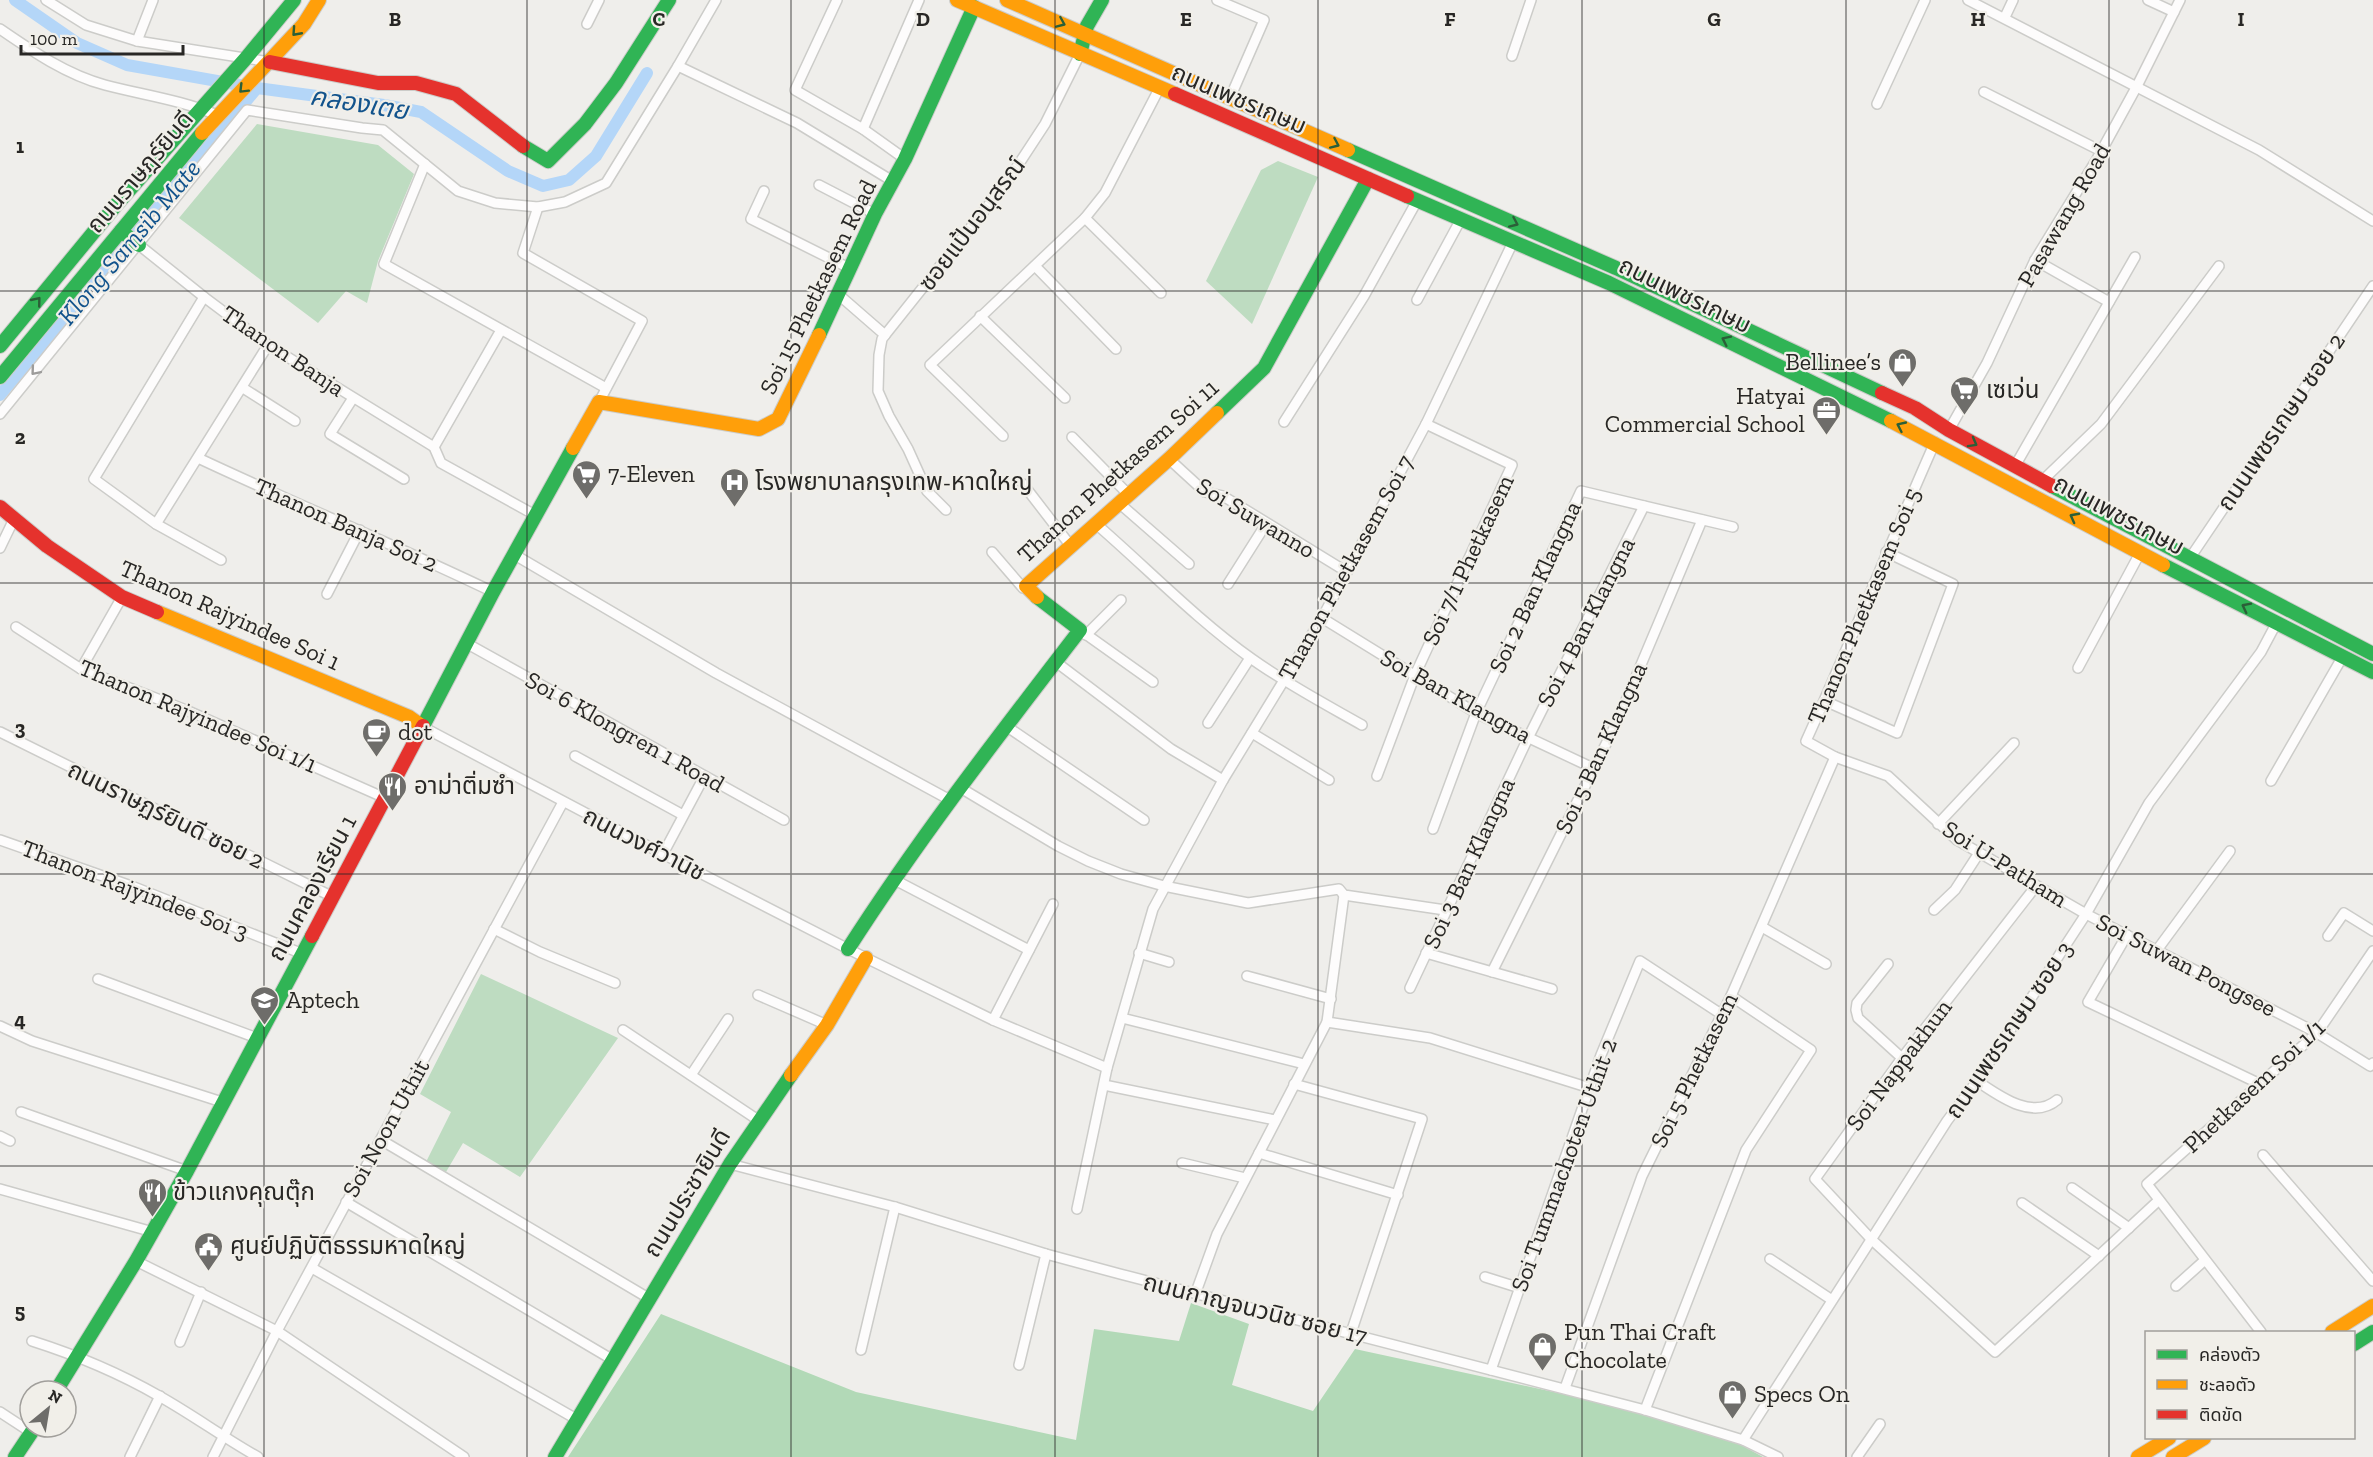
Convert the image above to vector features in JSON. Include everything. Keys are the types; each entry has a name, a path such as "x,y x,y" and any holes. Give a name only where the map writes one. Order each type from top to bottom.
{"street":[{"path":"46,0 86,25 137,41 247,57 378,83 416,83 456,94 527,150 548,161 585,124 616,83 669,0"},
{"path":"137,41 153,0"},
{"name":"ถนนราษฎร์ยินดี","path":"0,346 117,205 294,0"},
{"name":"ถนนราษฎร์ยินดี","path":"0,377 217,116 304,24 319,0"},
{"path":"586,24 599,0"},
{"path":"0,414 247,110 383,130 458,191 495,203 538,207 565,202 606,183 716,0"},
{"path":"837,0 795,90 863,129 905,159"},
{"path":"863,129 919,0"},
{"name":"ถนนเพชรเกษม","path":"957,0 1609,283 1935,442 2140,553 2373,672"},
{"name":"ถนนเพชรเกษม","path":"1007,0 1616,268 1915,408 1949,430 2042,482 2373,654"},
{"path":"1080,54 1083,32 1102,0"},
{"path":"1217,0 1264,20 1230,98"},
{"path":"1512,56 1531,0"},
{"path":"1877,104 1926,0"},
{"path":"1968,0 2005,17 2259,150 2373,220"},
{"path":"2005,17 2013,0"},
{"path":"2148,0 2174,12"},
{"name":"Pasawang Road","path":"1949,430 1987,363 2035,260 2101,151 2180,0"},
{"name":"Soi 15 Phetkasem Road","path":"599,402 759,429 778,419 839,295 875,214 905,159 974,7"},
{"path":"0,29 62,68 103,84 200,108 217,116"},
{"name":"ซอยแป้นอนุสรณ์","path":"885,335 1007,182 1045,124 1080,54"},
{"path":"678,66 797,123 894,182"},
{"path":"1003,436 930,365 1085,218 1105,193 1159,89"},
{"path":"1984,92 2101,151"},
{"path":"425,164 384,264 606,388"},
{"name":"Thanon Phetkasem Soi 11","path":"1023,588 1169,459 1264,368 1368,179"},
{"path":"819,185 875,214"},
{"path":"764,191 751,219 851,269"},
{"path":"1284,422 1364,296 1418,200"},
{"path":"538,207 523,253 642,321 599,402"},
{"path":"1085,218 1161,293"},
{"path":"1417,300 1461,219"},
{"path":"120,231 139,245"},
{"name":"Thanon Phetkasem Soi 7","path":"1077,1209 1107,1068 1153,909 1223,780 1322,618 1347,572 1426,424 1513,242"},
{"name":"Thanon Banja","path":"139,245 268,345 434,447 441,463 536,515"},
{"path":"2015,466 2135,257"},
{"path":"2035,260 2109,303"},
{"path":"1035,266 1116,349"},
{"path":"2042,482 2101,424 2219,266"},
{"path":"1609,283 1616,268"},
{"name":"ถนนเพชรเกษม ซอย 2","path":"2190,558 2373,286"},
{"path":"839,295 885,335 879,355 878,391 927,491 946,510"},
{"path":"204,297 94,479 156,524 221,560"},
{"path":"980,316 1065,398"},
{"path":"434,447 501,330"},
{"path":"156,524 268,345"},
{"path":"243,388 295,421"},
{"path":"353,398 330,434 404,479"},
{"name":"ถนนคลองเรียน 1","path":"63,1379 136,1261 187,1171 493,592 599,402"},
{"name":"Soi 7/1 Phetkasem","path":"1415,675 1512,465 1426,424"},
{"path":"1072,437 1124,498 1189,564"},
{"name":"Thanon Phetkasem Soi 5","path":"1835,757 1806,741 1935,442"},
{"name":"Thanon Banja Soi 2","path":"198,458 493,592"},
{"name":"Soi Suwanno","path":"1169,459 1205,492 1223,496 1347,572"},
{"path":"1023,484 1070,545"},
{"name":"Soi 2 Ban Klangna","path":"1433,829 1476,713 1581,491 1733,527"},
{"name":"Soi 4 Ban Klangna","path":"1528,738 1644,506"},
{"name":"Thanon Rajyindee Soi 1","path":"0,507 47,546 122,597 410,717 423,727"},
{"path":"0,548 14,519"},
{"name":"Soi 5 Ban Klangna","path":"1492,972 1616,724 1702,520"},
{"path":"1095,523 1186,605 1250,658 1284,681 1362,725"},
{"path":"1228,584 1266,524"},
{"path":"327,594 360,530"},
{"path":"992,552 1023,588"},
{"path":"1825,701 1897,733 1953,584 1886,552"},
{"path":"2078,668 2140,553"},
{"path":"515,555 716,673 950,800"},
{"name":"Thanon Phetkasem Soi 11","path":"1023,588 1026,586 1029,591 1083,633"},
{"path":"81,669 122,597"},
{"path":"848,949 893,879 959,787 1056,662 1083,633 1121,600"},
{"name":"Soi Ban Klangna","path":"1322,618 1476,713 1593,768"},
{"name":"ถนนเพชรเกษม ซอย 3","path":"1743,1440 1947,1121 1977,1080 2086,914 2149,803 2261,652 2277,622"},
{"path":"2310,638 2319,626"},
{"name":"Thanon Rajyindee Soi 1/1","path":"16,627 81,669 186,710 385,798"},
{"path":"1083,633 1153,682"},
{"name":"Soi 6 Klongren 1 Road","path":"466,643 784,820"},
{"path":"2271,781 2343,656"},
{"path":"1208,723 1250,658"},
{"path":"1056,662 1170,749 1223,780"},
{"path":"1377,777 1415,675"},
{"path":"1006,726 1144,820"},
{"name":"ถนนวงศ์วานิช","path":"423,727 866,958 993,1020 1107,1068"},
{"name":"ถนนราษฏร์ยินดี ซอย 2","path":"0,732 333,897"},
{"path":"1252,733 1329,780"},
{"name":"Soi 3 Ban Klangna","path":"1410,988 1528,738"},
{"path":"1938,824 2014,743"},
{"path":"575,756 683,815"},
{"name":"Soi U-Patham","path":"1835,757 1888,776 1957,840 2086,914"},
{"name":"Soi 5 Phetkasem","path":"1565,1388 1642,1176 1731,996 1835,757"},
{"path":"663,854 704,777"},
{"path":"959,787 1058,846 1088,861 1121,874 1164,886 1248,903 1339,890 1344,895 1445,910"},
{"name":"Soi Noon Uthit","path":"213,1457 346,1202 564,802"},
{"name":"Thanon Rajyindee Soi 3","path":"0,840 134,887 303,954"},
{"path":"2157,950 2230,851"},
{"path":"1934,910 1955,890 1979,853"},
{"path":"893,879 1029,950"},
{"name":"Soi Nappakhun","path":"1872,1240 1815,1179 1902,1058 2036,886"},
{"path":"1196,1292 1217,1234 1327,1022 1344,895"},
{"path":"993,1020 1053,904"},
{"path":"2328,936 2344,913 2373,930"},
{"name":"Soi Suwan Pongsee","path":"2086,914 2317,1033 2370,1066 2373,1063"},
{"path":"1762,927 1826,964"},
{"path":"494,929 540,952 615,983"},
{"path":"2127,935 2088,1002 2260,1083"},
{"name":"Phetkasem Soi 1/1","path":"2159,1200 2147,1184 2317,1033 2373,951"},
{"path":"1139,953 1168,962"},
{"path":"1426,953 1552,989"},
{"name":"ถนนประชายินดี","path":"555,1457 730,1164 758,1120 827,1025 866,958"},
{"name":"Soi Tummachoten Uthit 2","path":"1491,1371 1590,1088 1640,961 1721,1014"},
{"path":"1888,964 1857,1003 1856,1010 1858,1018 1902,1058"},
{"path":"1247,976 1331,999"},
{"path":"98,979 257,1038"},
{"path":"758,995 827,1025"},
{"path":"1645,1410 1746,1150 1811,1050 1731,996"},
{"path":"1122,1018 1304,1064"},
{"path":"691,1075 728,1019"},
{"path":"1327,1022 1430,1038 1590,1088"},
{"path":"0,1026 32,1041 222,1102"},
{"path":"623,1030 758,1120"},
{"path":"1977,1080 2020,1106 2039,1107 2057,1100"},
{"path":"1294,1084 1422,1119 1351,1333"},
{"path":"1104,1085 1275,1120"},
{"path":"21,1112 187,1171"},
{"path":"0,1136 10,1141"},
{"path":"381,1140 650,1299"},
{"path":"1259,1153 1398,1195"},
{"path":"2263,1155 2373,1281"},
{"path":"1182,1163 1245,1179"},
{"name":"ถนนกาญจนวนิช ซอย 17","path":"730,1164 895,1207 1046,1254 1645,1410 1743,1440 1778,1457"},
{"path":"2072,1188 2129,1228"},
{"path":"0,1189 153,1232"},
{"path":"1872,1240 1995,1352 2159,1200 2260,1331"},
{"path":"346,1202 613,1360"},
{"path":"2022,1203 2099,1256"},
{"path":"861,1350 895,1207"},
{"path":"1019,1365 1046,1254"},
{"path":"1770,1259 1832,1300"},
{"path":"2176,1286 2205,1260"},
{"path":"136,1261 277,1331 464,1457"},
{"path":"312,1268 578,1420"},
{"path":"1485,1277 1520,1288"},
{"path":"180,1342 201,1292"},
{"path":"2334,1331 2373,1306"},
{"path":"2355,1343 2373,1332"},
{"path":"32,1341 77,1356 160,1396 223,1438 258,1457"},
{"path":"130,1457 160,1396"},
{"path":"0,1412 18,1422"},
{"path":"1857,1457 1880,1424"},
{"path":"15,1457 27,1439"},
{"path":"2143,1456 2166,1439"},
{"path":"2173,1457 2201,1439"}],"green space":[{"path":"257,124 378,145 414,174 378,261 367,303 346,291 318,323 179,218"},
{"path":"1278,161 1318,177 1252,324 1206,281 1261,170"},
{"path":"481,974 618,1038 520,1177 463,1143 446,1172 425,1164 451,1112 420,1094"},
{"path":"1191,1303 1249,1324 1232,1385 1313,1411 1355,1349 1614,1405 1732,1440 1763,1457 568,1457 661,1314 856,1392 1076,1440 1094,1329 1179,1341"}],"waterway":[{"name":"คลองเตย","path":"15,0 77,43 127,65 257,88 421,112 508,171 543,186 569,180 596,156 647,73"},
{"name":"Klong Samsib Mate","path":"0,395 257,88"}],"traffic: fast":[{"path":"0,346 116,205 247,57 294,0"},
{"path":"523,146 548,161 585,124 616,83 669,0"},
{"path":"1080,54 1087,26 1102,0"},
{"path":"819,335 875,214 905,159 974,7"},
{"path":"0,377 202,133"},
{"path":"1348,150 1616,268 1882,393"},
{"path":"1217,413 1264,368 1368,179"},
{"path":"1407,196 1609,283 1891,421"},
{"path":"121,231 139,245"},
{"path":"423,726 493,592 573,448"},
{"path":"2052,486 2373,654"},
{"path":"2163,565 2373,672"},
{"path":"848,949 990,747 1080,630 1037,597"},
{"path":"63,1379 136,1261 187,1171 312,936"},
{"path":"555,1457 730,1164 791,1075"},
{"path":"2355,1343 2373,1332"},
{"path":"15,1457 27,1439"}],"traffic: slow":[{"path":"202,133 304,24 319,0"},
{"path":"957,0 1175,94"},
{"path":"1007,0 1348,150"},
{"path":"573,448 599,402 759,429 778,419 819,335"},
{"path":"1037,597 1026,586 1169,459 1217,413"},
{"path":"1891,421 2163,565"},
{"path":"157,612 409,717 423,727"},
{"path":"791,1075 827,1025 866,958"},
{"path":"2334,1331 2373,1306"},
{"path":"2138,1457 2167,1439"},
{"path":"2173,1457 2202,1439"}],"traffic: jam":[{"path":"270,62 378,83 416,83 456,94 523,146"},
{"path":"1175,94 1407,196"},
{"path":"1882,393 1915,408 1949,430 2052,486"},
{"path":"0,507 47,546 122,597 157,612"},
{"path":"312,936 423,726"}],"place":[{"name":"Bellinee’s","path":"1902,388"},
{"name":"เซเว่น","path":"1965,416"},
{"name":"Hatyai Commercial School","path":"1826,436"},
{"name":"7-Eleven","path":"587,500"},
{"name":"โรงพยาบาลกรุงเทพ-หาดใหญ่","path":"734,508"},
{"name":"dot","path":"377,758"},
{"name":"อาม่าติ่มซำ","path":"393,812"},
{"name":"Aptech","path":"265,1026"},
{"name":"ข้าวแกงคุณตุ๊ก","path":"152,1218"},
{"name":"ศูนย์ปฏิบัติธรรมหาดใหญ่","path":"209,1272"},
{"name":"Pun Thai Craft Chocolate","path":"1543,1372"},
{"name":"Specs On","path":"1733,1420"}]}
